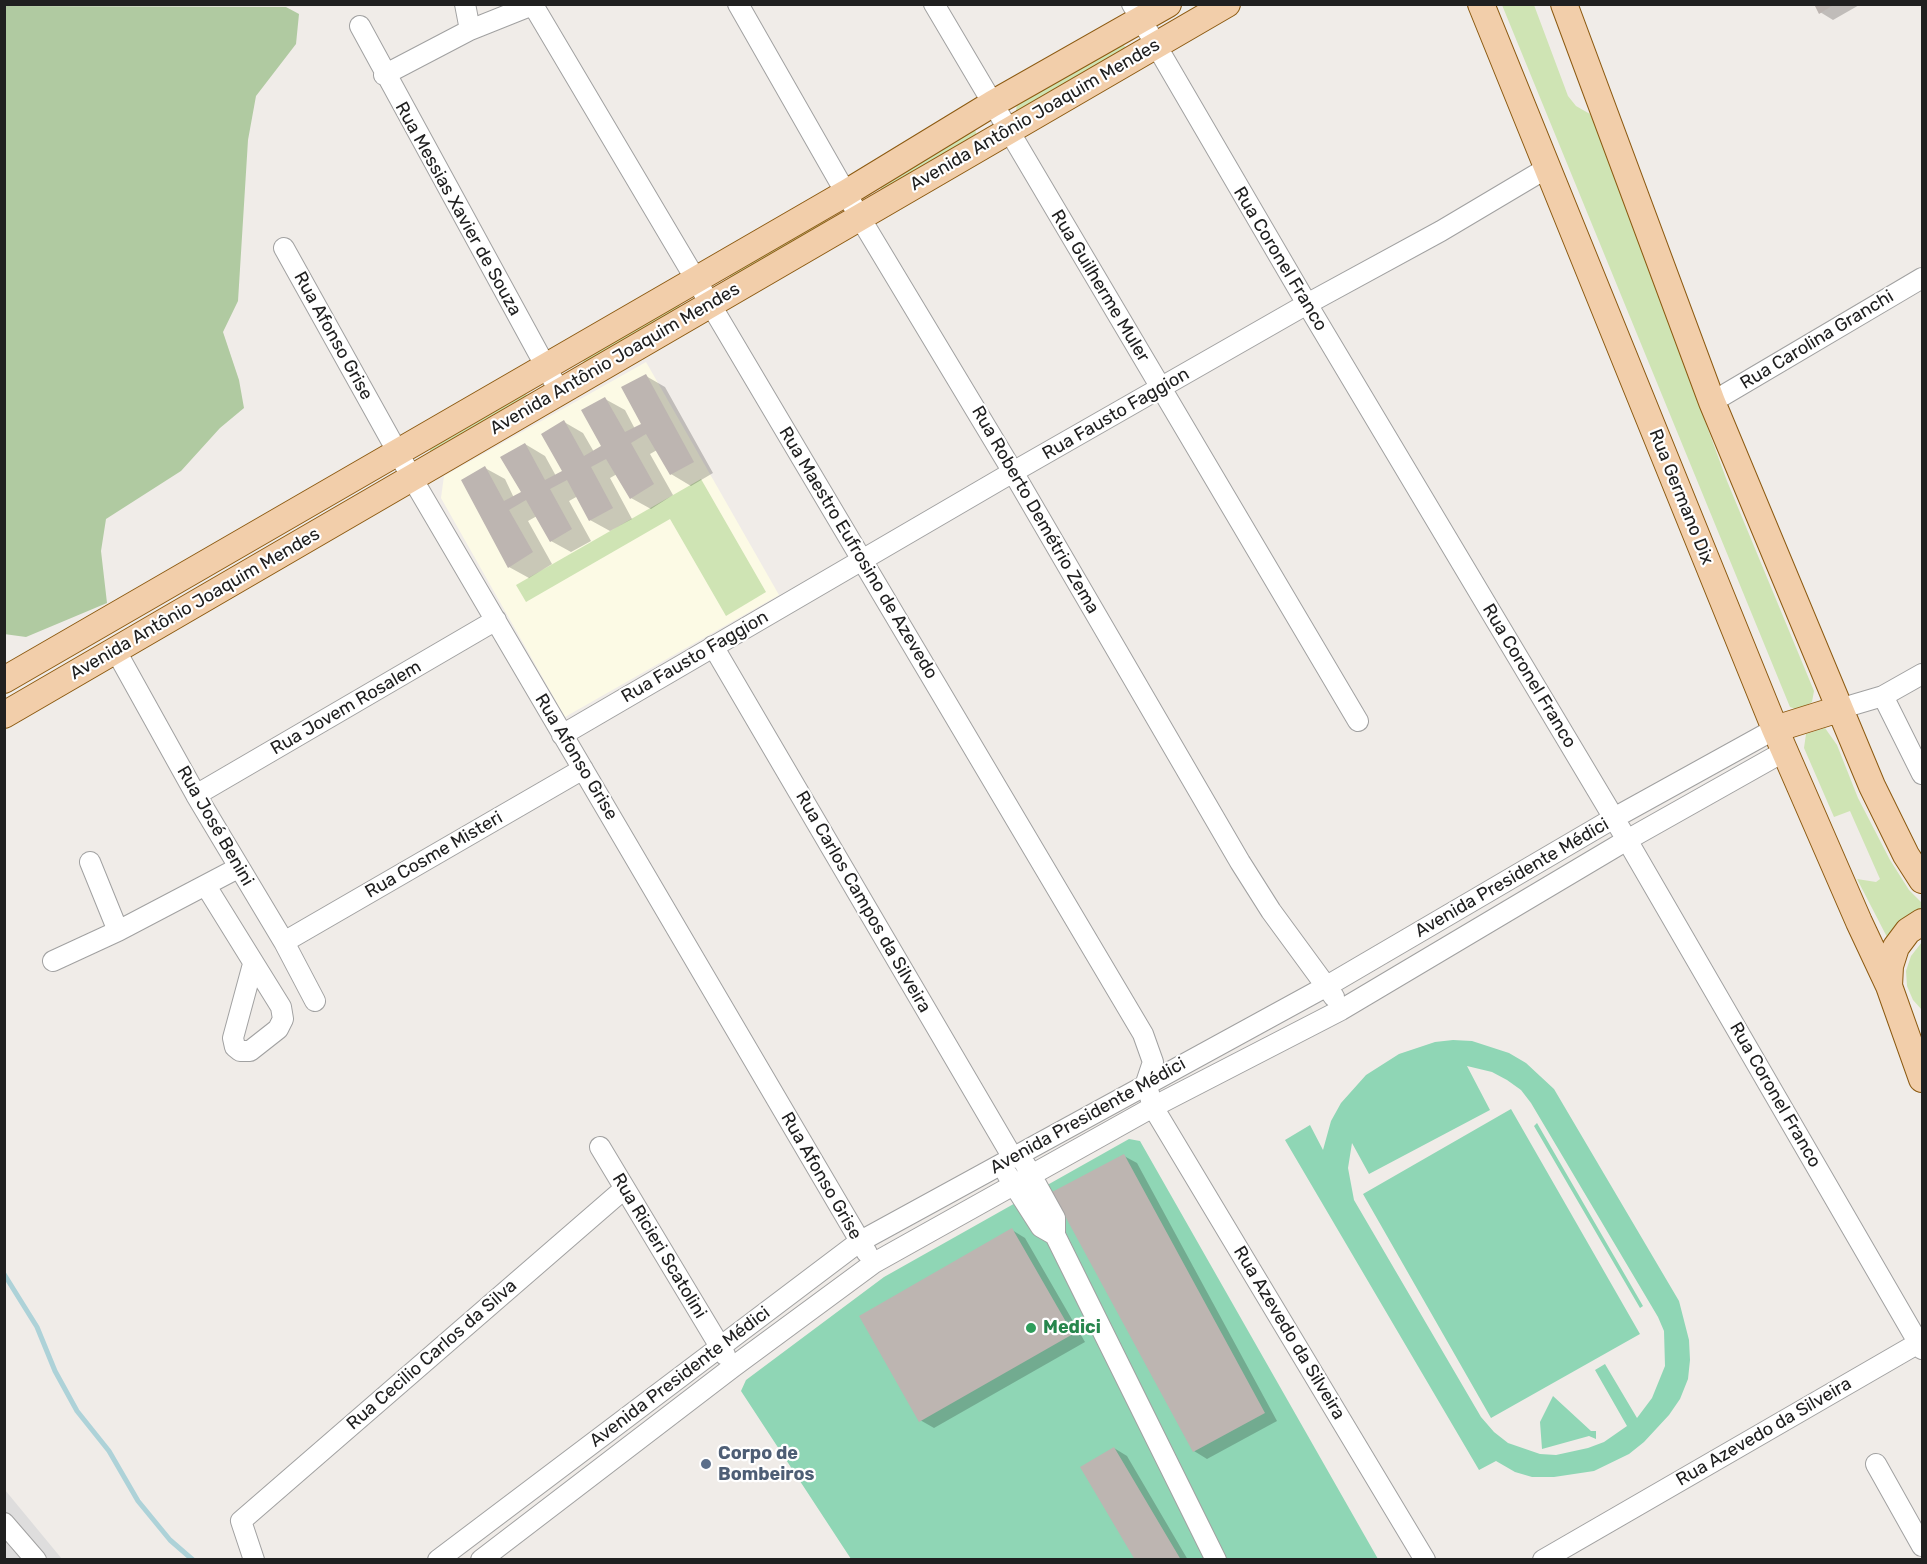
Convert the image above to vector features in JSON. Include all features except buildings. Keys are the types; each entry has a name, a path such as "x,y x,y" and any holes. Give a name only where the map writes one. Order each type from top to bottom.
{"main road":[{"name":"Avenida Antônio Joaquim Mendes","path":"6,677 846,192 992,104 1137,12 1168,4"},
{"name":"Avenida Antônio Joaquim Mendes","path":"4,715 1227,4"},
{"name":"Rua Germano Dix","path":"1481,4 1780,740 1859,922 1890,986"},
{"path":"1564,4 1712,402 1839,710 1906,855 1923,880"},
{"path":"1780,740 1839,710"},
{"path":"1923,921 1908,931 1896,947 1890,966 1890,986 1900,1020 1923,1079"},
{"path":"1900,1020 1923,1031"}],"street":[{"path":"465,4 470,30"},
{"name":"Rua Roberto Demétrio Zema","path":"738,4 859,216 1013,472 1240,862 1292,941 1327,986 1341,1010"},
{"name":"Rua Guilherme Muler","path":"934,4 1358,721"},
{"path":"384,75 470,30 534,5"},
{"name":"Rua Maestro Eufrosino de Azevedo","path":"534,5 1143,1034 1153,1062 1146,1083 1153,1107"},
{"name":"Rua Coronel Franco","path":"1137,12 1307,304 1627,840 1921,1345"},
{"name":"Rua Messias Xavier de Souza","path":"360,26 384,75 559,391"},
{"name":"Rua Fausto Faggion","path":"562,735 1013,472 1307,304 1442,231 1547,168"},
{"name":"Rua Afonso Grise","path":"284,248 412,478 874,1263"},
{"name":"Rua Carolina Granchi","path":"1712,402 1923,278"},
{"name":"Rua Jovem Rosalem","path":"196,795 496,620"},
{"name":"Rua Carlos Campos da Silveira","path":"713,646 1011,1158"},
{"name":"Rua José Benini","path":"116,651 238,868 284,942 315,1001"},
{"path":"1839,710 1883,696 1923,674"},
{"path":"1883,696 1923,774"},
{"name":"Avenida Presidente Médici","path":"438,1560 718,1346 860,1242 1146,1083 1327,986 1614,818 1780,740"},
{"name":"Avenida Presidente Médici","path":"481,1560 733,1366 874,1263 1153,1107 1341,1010 1627,840 1780,740"},
{"name":"Rua Cosme Misteri","path":"284,942 584,770"},
{"path":"90,862 118,931"},
{"path":"52,961 118,931 238,868"},
{"path":"206,886 253,964"},
{"path":"1462,906 1476,928"},
{"name":"Rua Azevedo da Silveira","path":"1153,1107 1425,1560"},
{"name":"Rua Ricieri Scatolini","path":"600,1147 718,1346 733,1366"},
{"path":"1011,1158 1032,1174 1055,1218 1055,1234 1216,1560"},
{"path":"1011,1158 1014,1184 1041,1227 1055,1234"},
{"name":"Rua Cecilio Carlos da Silva","path":"254,1560 241,1521 624,1189"},
{"path":"795,1289 808,1310"},
{"name":"Rua Azevedo da Silveira","path":"1543,1560 1921,1345"},
{"path":"587,1448 603,1467"},
{"path":"1876,1464 1923,1546"},
{"path":"4,1523 36,1560"}],"shaded area":[{"path":"646,362 779,595 565,717 441,498 444,476"},
{"path":"5,1490 62,1559 5,1559"}],"green space":[{"path":"1502,5 1534,5 1568,96 1576,106 1590,114 1600,134 1727,481 1814,691 1812,702 1798,710 1790,707"},
{"path":"5,6 286,7 299,14 296,44 256,96 248,140 238,301 223,332 239,380 244,408 220,428 181,471 106,519 101,551 107,603 26,637 4,634"},
{"path":"1121,43 1128,49 1019,114 1016,111 1017,103"},
{"path":"975,130 978,138 883,192 881,189 881,186"},
{"path":"825,218 828,225 732,280 730,277 730,273"},
{"path":"678,302 681,309 585,363 583,361 584,357"},
{"path":"525,393 528,396 432,454 430,452 430,448"},
{"path":"701,479 766,592 726,616 670,519 526,602 516,585"},
{"path":"1825,728 1837,745 1858,798 1890,860 1909,890 1922,903 1922,909 1887,937 1857,879 1876,882 1880,879 1850,811 1834,817 1804,748 1806,734"},
{"path":"1922,942 1922,1010 1913,1000 1907,986 1906,971 1911,956"},
{"path":"1472,1041 1509,1053 1526,1063 1554,1089 1679,1301 1689,1340 1690,1360 1688,1379 1680,1399 1669,1415 1644,1442 1629,1454 1594,1471 1554,1477 1532,1477 1515,1472 1496,1461 1479,1470 1285,1140 1310,1125 1323,1150 1331,1121 1341,1103 1366,1075 1399,1054 1435,1042","holes":["1467,1066 1492,1072 1521,1090 1531,1103 1658,1317 1664,1331 1665,1366 1652,1398 1637,1418 1605,1364 1595,1370 1627,1426 1604,1442 1556,1455 1540,1454 1508,1443 1481,1417 1354,1200 1348,1168 1352,1143 1369,1174 1490,1110"]},
{"path":"1511,1109 1640,1334 1491,1418 1363,1194"},
{"path":"1537,1123 1643,1306 1640,1308 1534,1126"},
{"name":"Medici","path":"1129,1139 1140,1141 1378,1559 851,1559 741,1391 746,1380 884,1277"},
{"path":"1553,1396 1591,1431 1596,1431 1596,1439 1589,1436 1542,1449 1540,1422"}],"waterway":[{"path":"4,1274 37,1327 55,1371 77,1411 109,1451 138,1501 170,1540 193,1560"}],"place":[{"name":"Medici","path":"1031,1328"},
{"name":"Corpo de Bombeiros","path":"706,1464"}]}
